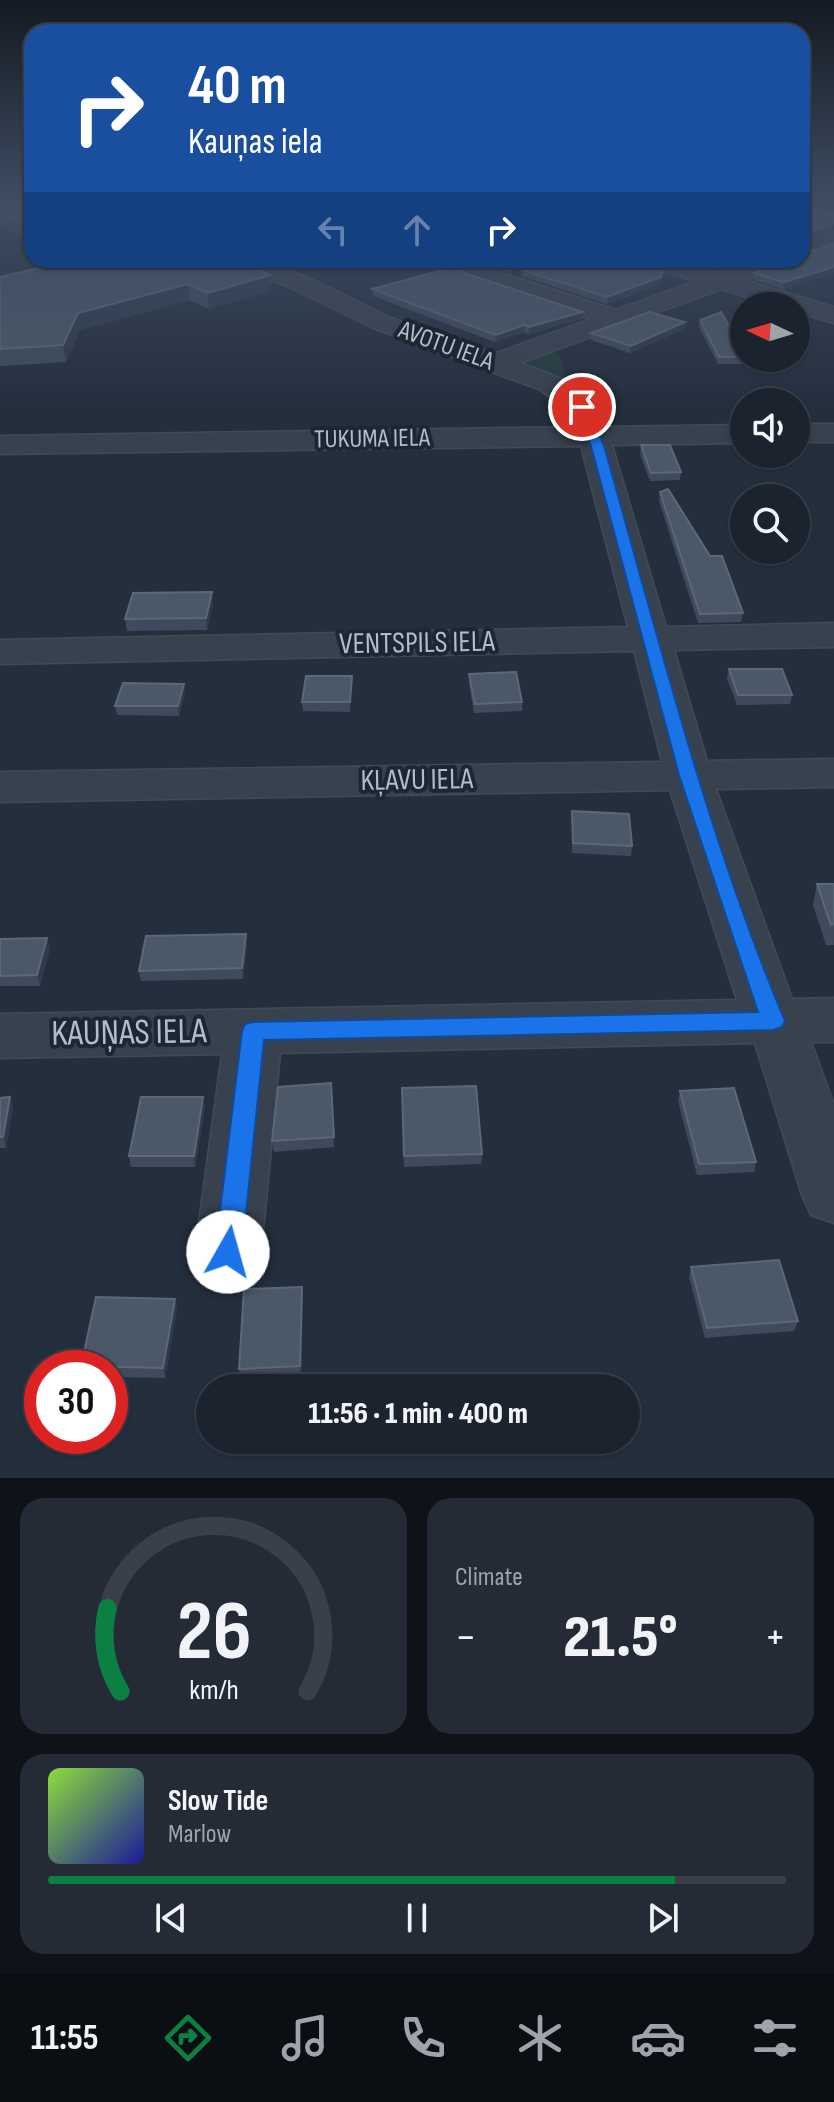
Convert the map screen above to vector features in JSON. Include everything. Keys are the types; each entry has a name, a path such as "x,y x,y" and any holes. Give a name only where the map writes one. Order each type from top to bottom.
{"street":[{"name":"AVOTU IELA","path":"260,268 298,282 382,323 566,391"},
{"path":"462,268 616,319"},
{"path":"676,268 834,315"},
{"path":"496,363 755,268"},
{"path":"551,343 568,354 579,381 566,391 582,407 593,436 688,775 755,977 785,1047 834,1195"},
{"path":"810,433 834,433"},
{"name":"TUKUMA IELA","path":"0,445 730,434"},
{"name":"VENTSPILS IELA","path":"0,652 834,635"},
{"name":"KĻAVU IELA","path":"0,787 834,773"},
{"name":"KAUŅAS IELA","path":"0,1036 834,1020"},
{"path":"228,1252 254,1031"}],"green space":[{"path":"548,352 560,355 567,382 524,366 525,360"}],"building":[{"path":"834,267 784,282 754,273 767,268"},
{"path":"38,268 252,268 270,275 208,293 188,284 78,313 63,345 0,349 0,277"},
{"path":"450,268 582,312 529,327 524,325 496,335 372,289"},
{"path":"664,268 661,277 607,297 522,270"},
{"path":"649,312 685,322 631,346 591,333"},
{"path":"721,312 730,328 730,357 719,357 700,320"},
{"path":"641,445 670,445 681,472 651,473"},
{"path":"668,489 710,556 722,556 743,613 700,614 660,492"},
{"path":"212,592 206,618 125,619 133,593"},
{"path":"729,669 782,669 792,695 738,695"},
{"path":"516,672 522,702 475,704 469,674"},
{"path":"306,676 352,676 350,702 302,702"},
{"path":"123,683 184,684 178,706 115,706"},
{"path":"572,811 629,814 632,846 573,843"},
{"path":"817,884 834,884 834,924 831,925"},
{"path":"246,934 242,968 139,971 146,936"},
{"path":"47,938 37,975 0,976 0,939"},
{"path":"331,1083 334,1137 272,1141 278,1087"},
{"path":"476,1086 482,1154 404,1156 402,1088"},
{"path":"734,1088 756,1162 699,1164 680,1091"},
{"path":"10,1097 3,1137 0,1137 0,1098"},
{"path":"141,1097 203,1097 194,1156 129,1156"},
{"path":"779,1260 798,1321 707,1328 691,1267"},
{"path":"302,1287 300,1366 239,1369 244,1289"},
{"path":"96,1297 175,1299 163,1368 128,1367 128,1350 84,1350"}],"route":[{"path":"228,1252 254,1031 773,1021 755,977 688,775 597,446 582,407"}]}
